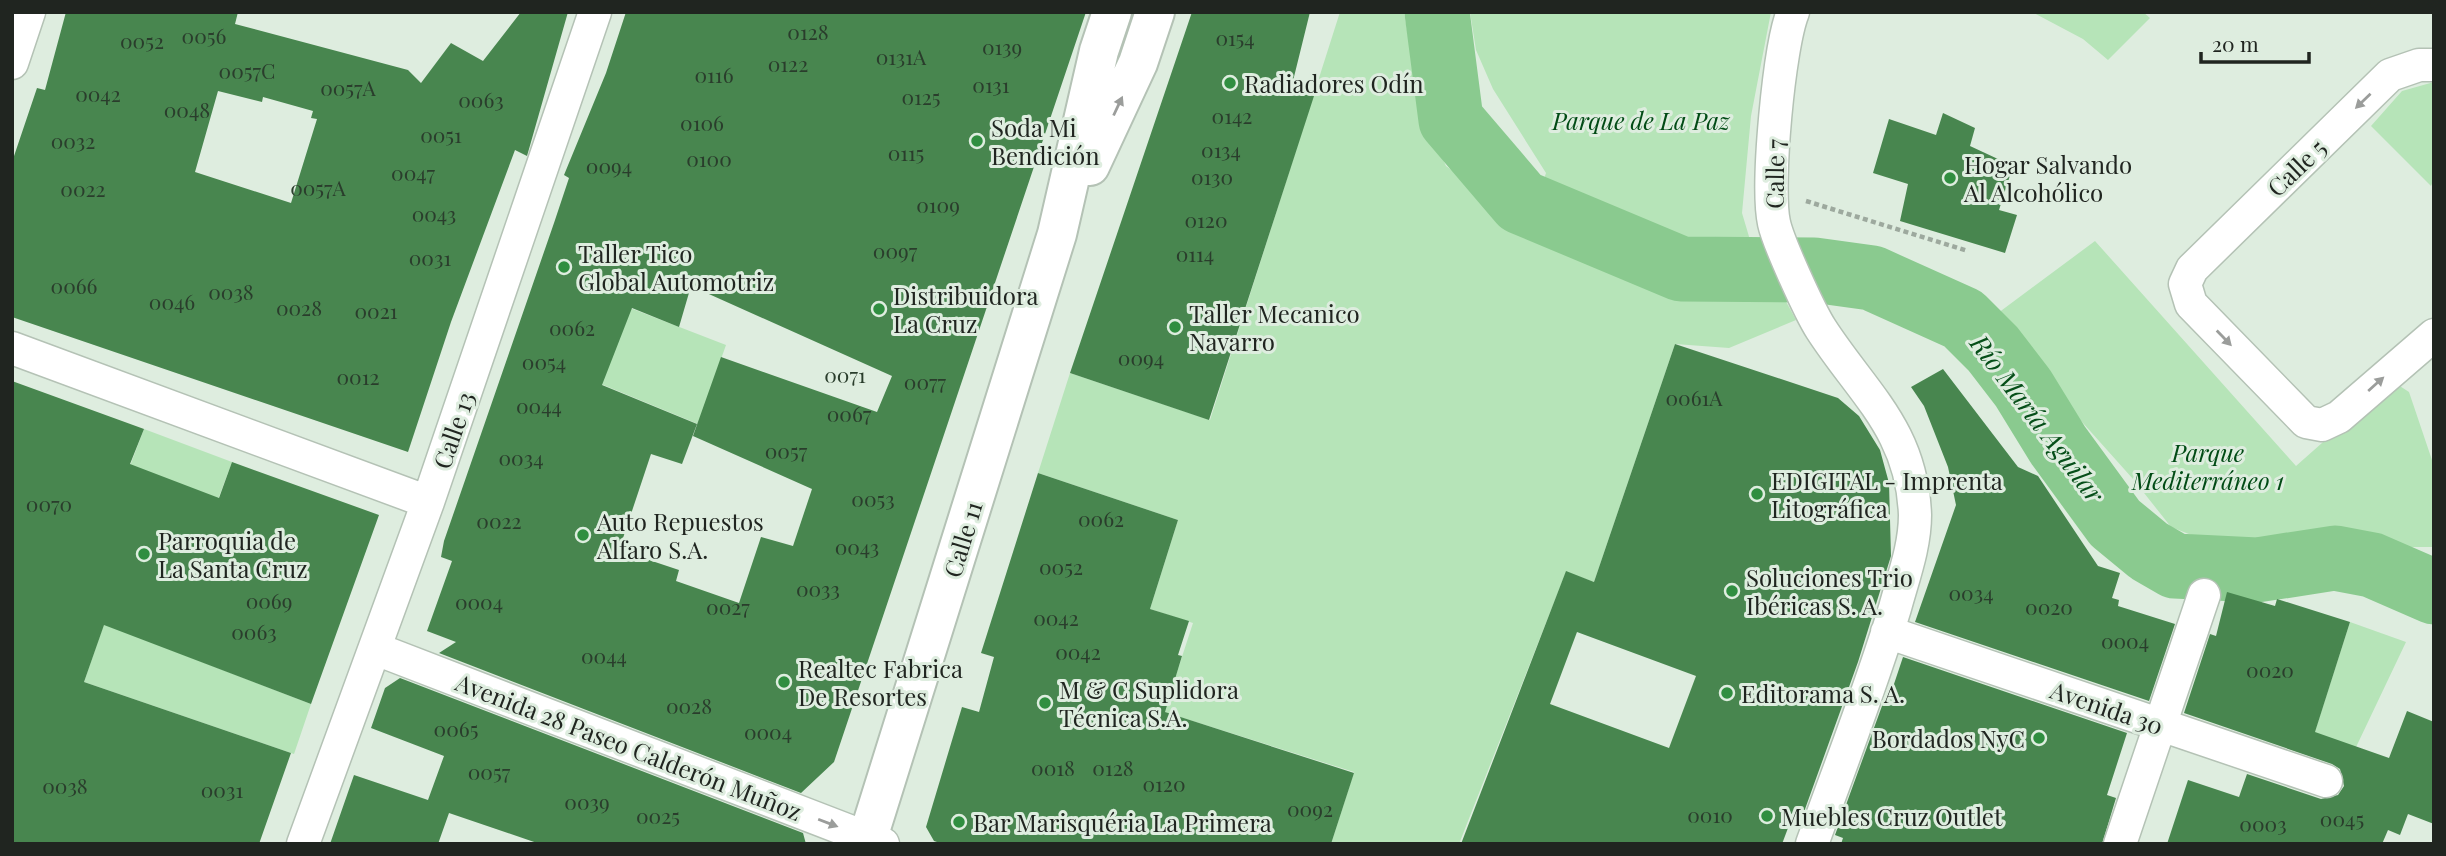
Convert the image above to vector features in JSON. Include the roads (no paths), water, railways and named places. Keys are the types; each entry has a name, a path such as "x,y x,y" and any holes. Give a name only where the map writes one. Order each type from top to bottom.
{"main road":[{"name":"Calle 11","path":"872,842 1057,234 1100,51 1112,12"},
{"name":"Calle 11","path":"1057,234 1138,64 1155,12"}],"street":[{"path":"12,63 29,12"},
{"name":"Calle 13","path":"303,844 428,502 596,12"},
{"name":"Calle 7","path":"1793,12 1778,103 1770,186 1774,224 1819,328 1891,423 1908,471 1915,516 1910,555 1887,632 1812,844"},
{"name":"Calle 5","path":"2426,65 2390,75 2192,269 2185,284 2191,304 2305,422 2322,425 2339,417 2434,335"},
{"path":"12,348 428,502"},
{"path":"2120,844 2204,595"},
{"name":"Avenida 30","path":"1887,632 2326,781"},
{"name":"Avenida 28 Paseo Calderón Muñoz","path":"376,649 872,842"}],"waterway":[{"name":"Río María Aguilar","path":"1437,12 1451,120 1521,202 1681,269 1814,270 1872,278 1963,319 1993,349 2023,388 2058,445 2115,523 2149,551 2175,566 2257,570 2335,558 2372,565 2434,592"}],"place":[{"name":"Radiadores Odín","path":"1230,83"},
{"name":"Soda Mi Bendición","path":"977,141"},
{"name":"Hogar Salvando Al Alcohólico","path":"1950,178"},
{"name":"Taller Tico Global Automotriz","path":"564,267"},
{"name":"Distribuidora La Cruz","path":"879,309"},
{"name":"Taller Mecanico Navarro","path":"1175,327"},
{"name":"EDIGITAL - Imprenta Litográfica","path":"1757,494"},
{"name":"Auto Repuestos Alfaro S.A.","path":"583,535"},
{"name":"Parroquia de La Santa Cruz","path":"144,554"},
{"name":"Soluciones Trio Ibéricas S. A.","path":"1732,591"},
{"name":"Realtec Fabrica De Resortes","path":"784,682"},
{"name":"Editorama S. A.","path":"1727,693"},
{"name":"M & C Suplidora Técnica S.A.","path":"1045,703"},
{"name":"Bordados NyC","path":"2039,738"},
{"name":"Muebles Cruz Outlet","path":"1767,816"},
{"name":"Bar Marisquéria La Primera","path":"959,822"}],"park label":[{"name":"Parque de La Paz","path":"1641,120"},
{"name":"Parque Mediterráneo 1","path":"2208,466"}]}
